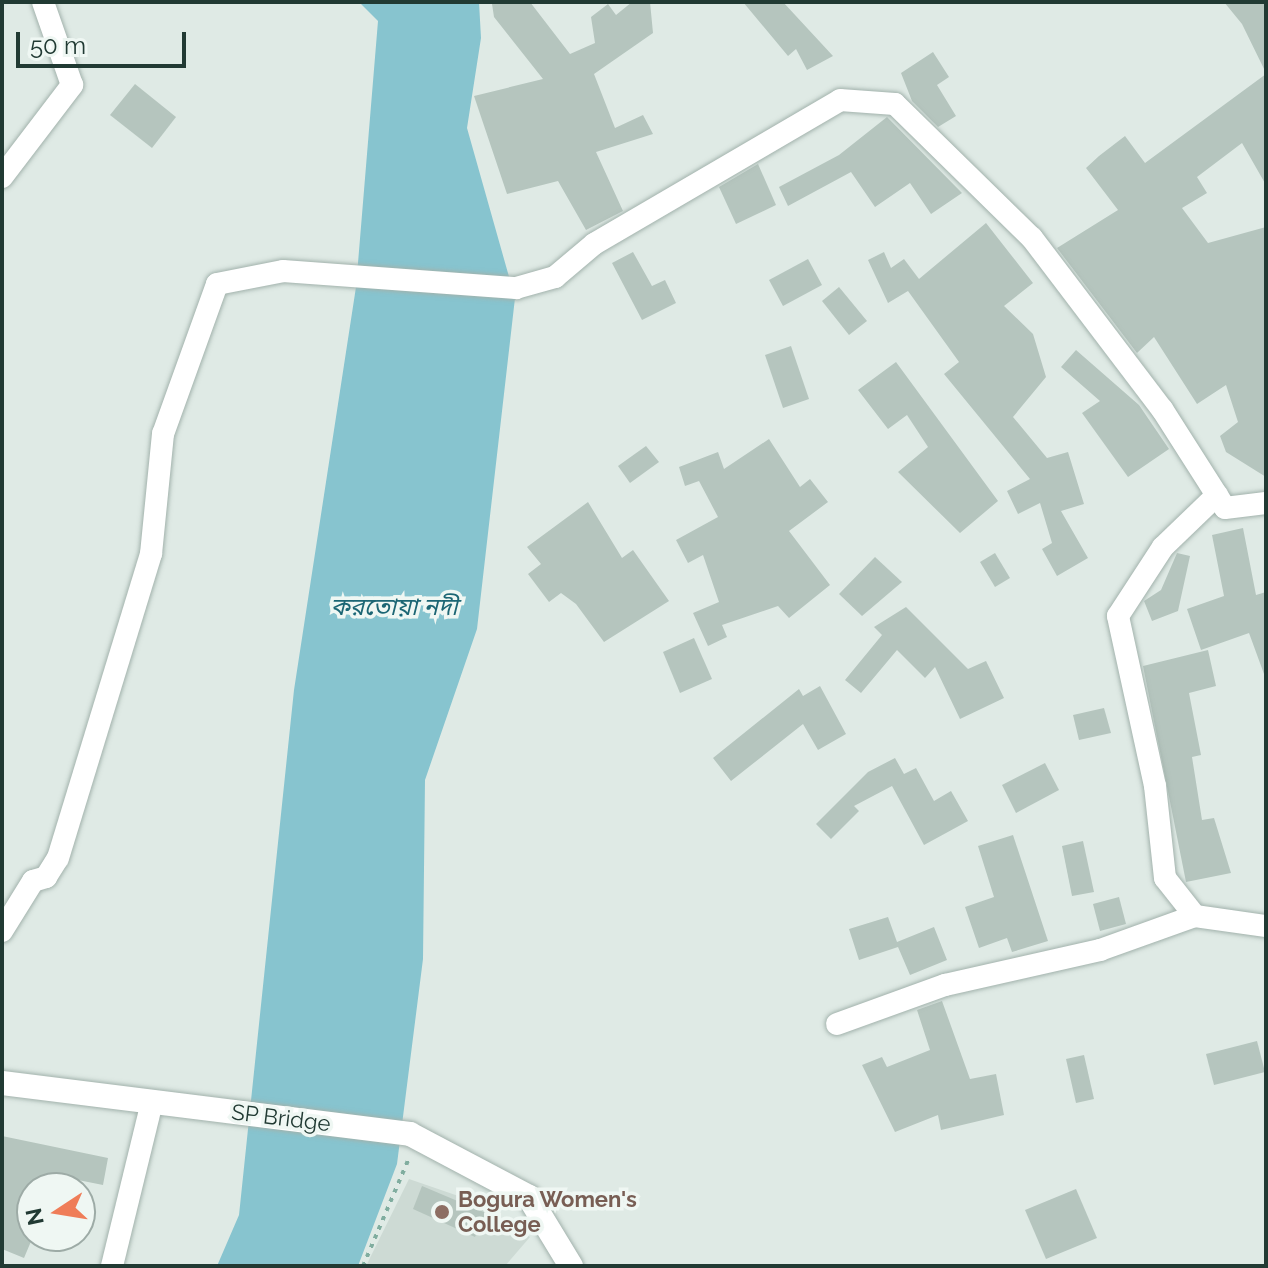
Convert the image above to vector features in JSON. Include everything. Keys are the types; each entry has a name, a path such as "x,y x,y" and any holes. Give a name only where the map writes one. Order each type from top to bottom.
{"street":[{"path":"2,177 72,85 43,2"},
{"path":"2,931 33,881 46,877 58,858 151,554 163,434 217,284 283,271 516,288 555,277 594,244 840,100 895,104 1032,238 1162,409 1225,508 1266,503"},
{"path":"1195,916 1165,878 1155,786 1118,616 1163,547 1217,495"},
{"path":"837,1024 945,985 1100,950 1195,916 1266,926"},
{"name":"SP Bridge","path":"2,1083 413,1136"},
{"path":"112,1266 152,1102"},
{"path":"413,1136 529,1197 571,1266"}],"path":[{"path":"363,1266 413,1136"}],"shaded area":[{"name":"Bogura Women's College","path":"409,1179 470,1200 530,1237 505,1266 366,1266"}],"water":[{"name":"করতোয়া নদী","path":"359,2 479,2 481,38 467,128 515,298 477,629 425,780 423,959 397,1164 358,1266 217,1266 239,1215 294,690 356,287 378,21"}],"building":[{"path":"530,2 570,54 595,43 591,17 608,4 616,15 632,2 650,2 653,33 594,74 615,128 643,115 653,134 596,152 623,211 586,230 558,181 507,194 474,96 543,79 494,17 492,4"},
{"path":"743,2 783,2 833,56 807,70 796,49 788,56"},
{"path":"1224,2 1266,2 1266,73 1242,24"},
{"path":"933,52 949,77 937,85 956,116 938,127 912,101 901,73"},
{"path":"1266,74 1266,185 1242,143 1197,177 1207,193 1182,208 1208,243 1266,227 1266,477 1226,452 1220,436 1238,422 1226,385 1197,404 1154,337 1137,353 1057,248 1118,210 1086,168 1099,156 1125,136 1145,163"},
{"path":"135,84 176,117 152,148 110,115"},
{"path":"887,117 962,193 931,214 910,183 875,207 851,172 788,206 779,187 839,155"},
{"path":"758,164 776,205 736,224 719,187"},
{"path":"986,223 1033,283 1004,306 1033,334 1046,377 1013,417 1047,458 1068,452 1084,504 1061,511 1088,558 1057,576 1042,549 1052,543 1040,503 1018,514 1007,491 1030,479 944,374 959,362 908,291 888,303 868,260 884,252 891,268 904,259 919,279"},
{"path":"633,252 652,286 665,280 676,303 642,320 612,263"},
{"path":"808,259 822,285 783,306 769,280"},
{"path":"839,287 867,321 849,335 822,301"},
{"path":"791,346 809,399 783,408 765,355"},
{"path":"1076,350 1139,405 1169,449 1128,477 1082,413 1100,401 1061,367"},
{"path":"896,362 998,501 960,533 898,472 928,447 907,415 888,429 858,390"},
{"path":"769,439 800,487 810,479 828,502 789,531 830,585 789,618 778,606 722,625 727,637 708,646 693,613 719,602 703,555 688,563 676,540 718,517 699,481 685,486 679,467 718,452 724,469"},
{"path":"646,446 659,462 630,483 618,466"},
{"path":"588,502 622,558 633,550 669,601 604,642 576,604 561,593 549,602 528,574 541,564 527,547"},
{"path":"1243,528 1256,595 1266,592 1264,674 1249,633 1201,650 1187,609 1224,596 1212,535"},
{"path":"995,553 1010,578 995,587 980,562"},
{"path":"1177,553 1190,556 1178,611 1152,621 1144,601 1161,590"},
{"path":"875,557 902,582 862,616 839,594"},
{"path":"906,607 968,669 986,661 1004,698 960,719 935,667 925,678 897,650 861,693 845,680 882,635 874,627"},
{"path":"694,638 712,679 680,693 663,652"},
{"path":"1208,650 1216,686 1189,693 1201,755 1192,757 1202,820 1214,818 1231,873 1186,882 1143,666"},
{"path":"820,686 846,734 818,750 803,724 731,781 713,758 799,689 803,696"},
{"path":"1104,708 1111,733 1079,740 1073,715"},
{"path":"895,758 904,774 916,768 934,801 951,791 968,821 924,845 892,786 854,806 859,811 831,839 816,824 868,772"},
{"path":"1045,763 1059,790 1016,813 1002,785"},
{"path":"1013,835 1048,941 1012,952 1007,938 979,948 965,907 994,897 978,846"},
{"path":"1083,841 1094,892 1072,896 1062,846"},
{"path":"1119,897 1126,924 1100,931 1093,904"},
{"path":"888,917 897,942 934,927 947,960 910,975 898,947 859,960 849,929"},
{"path":"942,1001 970,1079 996,1074 1004,1115 941,1130 938,1115 895,1132 862,1065 882,1057 887,1067 930,1050 917,1010"},
{"path":"1257,1041 1265,1072 1214,1085 1206,1054"},
{"path":"1084,1055 1094,1099 1076,1103 1066,1059"},
{"path":"2,1136 108,1158 103,1185 96,1184 96,1172 16,1172 16,1252 27,1252 24,1258 2,1249"},
{"path":"422,1186 486,1213 475,1237 413,1209"},
{"path":"1076,1189 1097,1238 1046,1259 1025,1210"}],"place":[{"name":"Bogura Women's College","path":"442,1212"}]}
